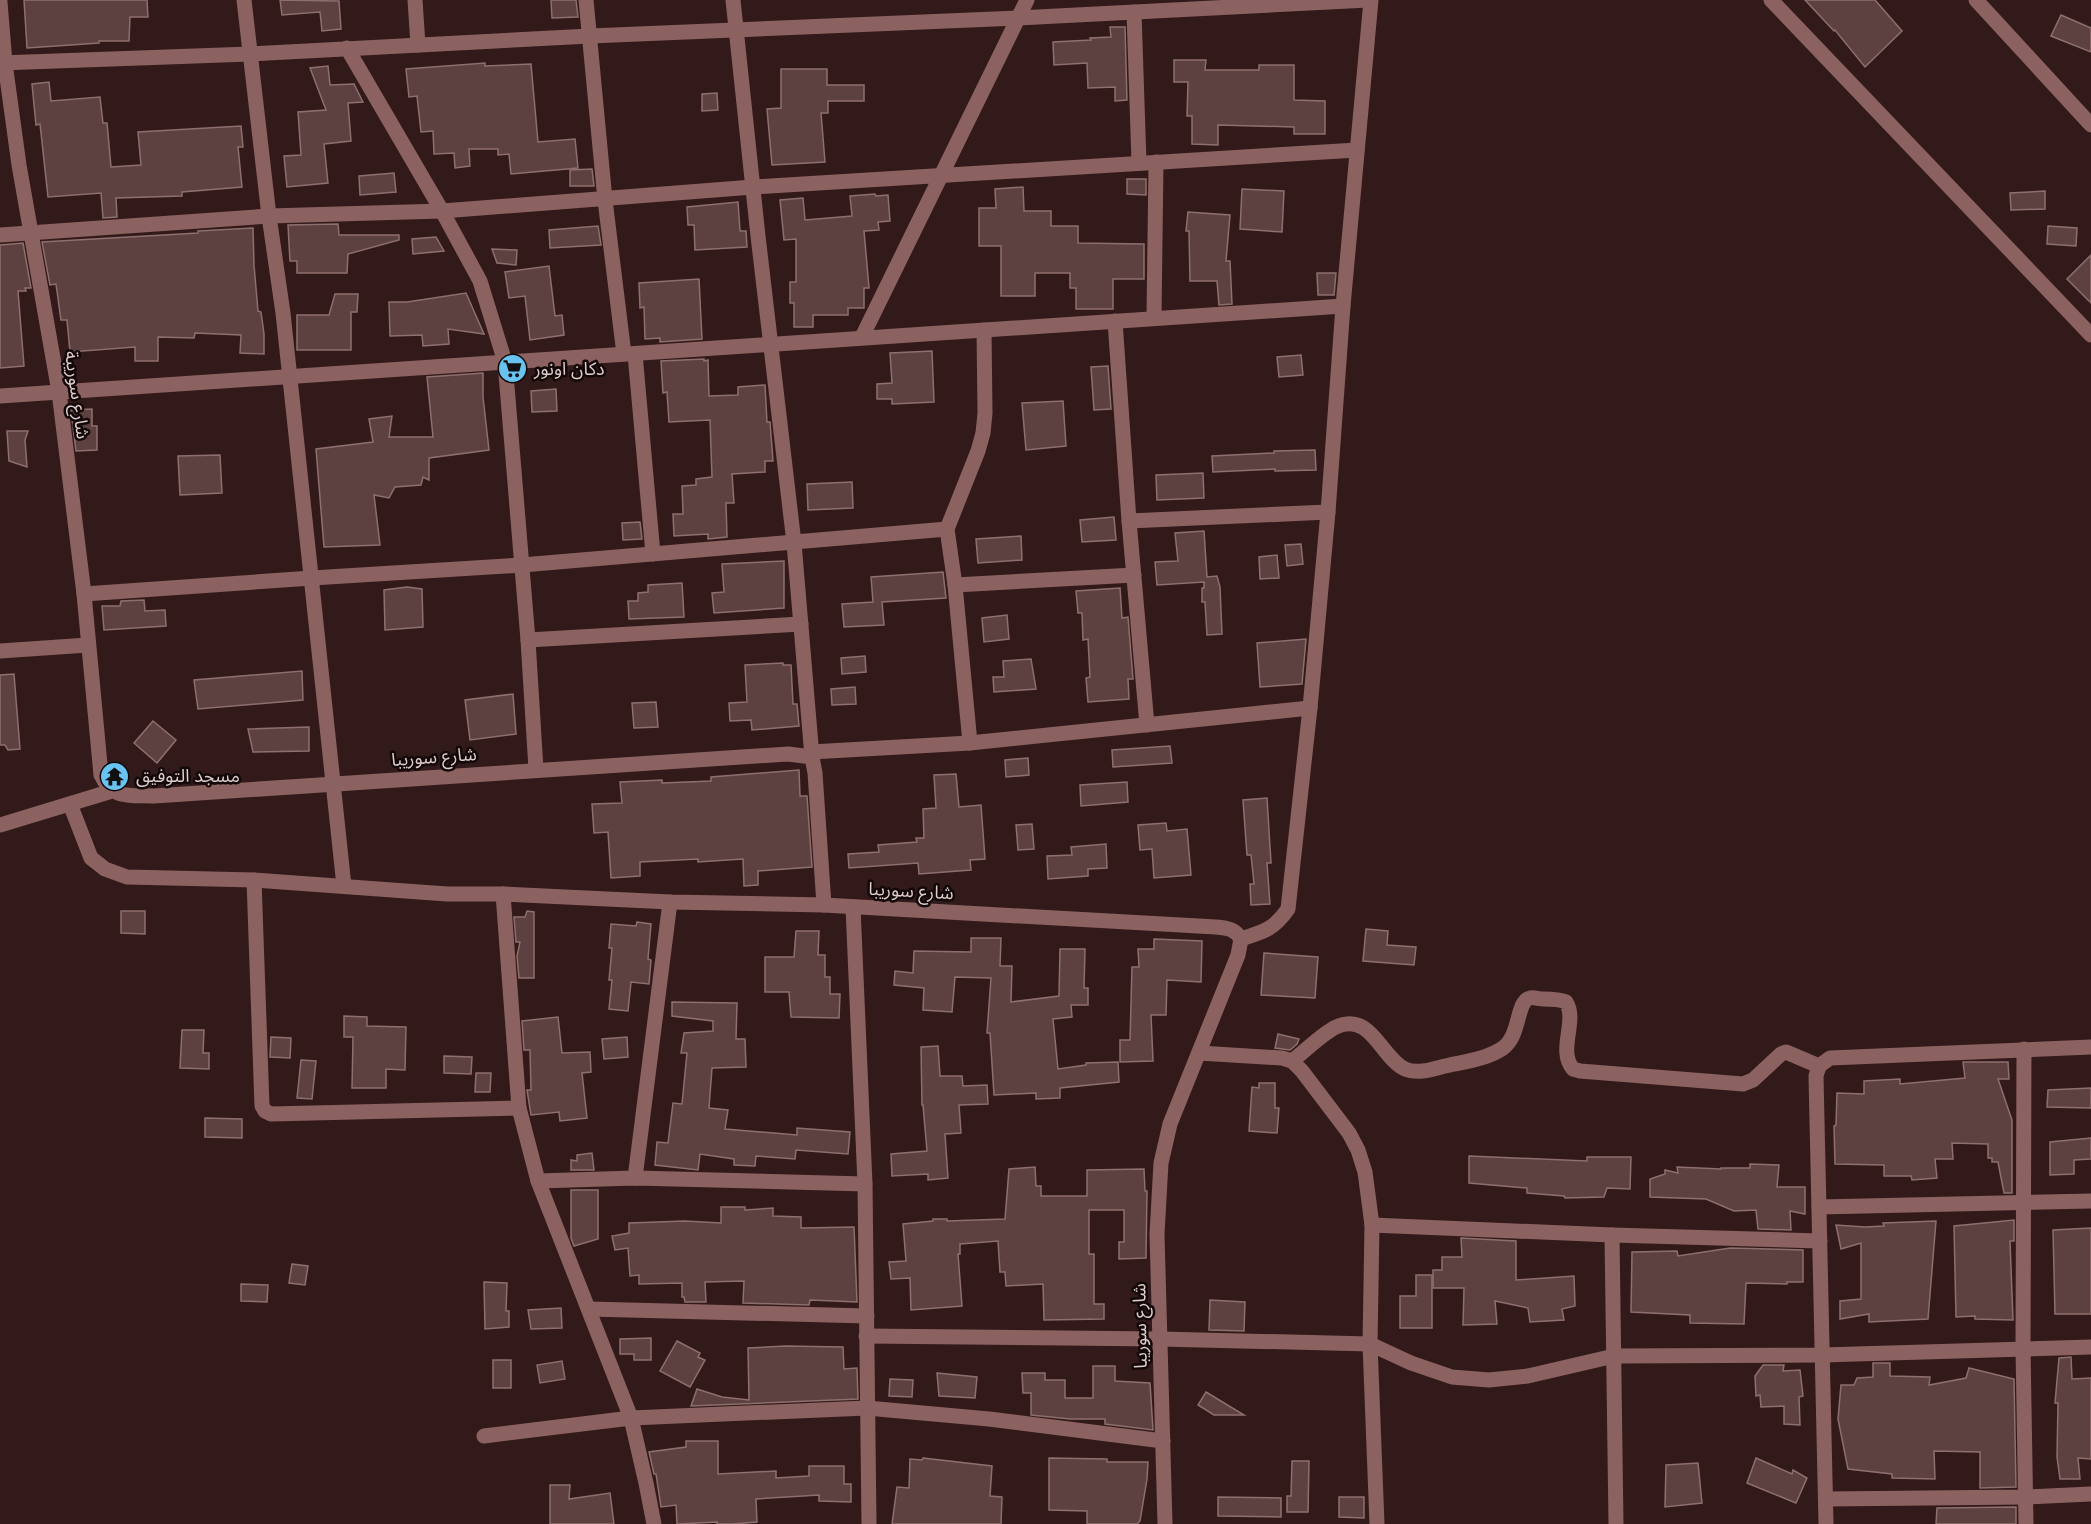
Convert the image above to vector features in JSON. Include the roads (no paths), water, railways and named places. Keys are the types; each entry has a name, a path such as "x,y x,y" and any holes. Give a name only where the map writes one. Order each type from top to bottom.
{"street":[{"path":"244,0 290,376 344,886"},
{"path":"415,0 418,45"},
{"path":"586,0 605,200 630,354 653,554"},
{"path":"734,0 735,29 794,543 815,773 824,905"},
{"path":"862,337 1027,0"},
{"path":"2,63 250,54 1370,0 1342,306 1328,512 1288,909 1278,924 1241,939"},
{"path":"1771,0 2091,335"},
{"path":"1976,0 2091,125"},
{"name":"شارع سوريبة","path":"0,2 2,63 59,392 84,594 101,775 112,791"},
{"path":"1134,12 1138,163"},
{"path":"347,48 480,281 505,362 528,640 536,769"},
{"path":"0,235 269,216 442,212 753,187 1357,150"},
{"path":"1154,317 1156,162"},
{"path":"0,396 1342,306"},
{"path":"1115,321 1147,726"},
{"path":"970,743 955,585 947,529 983,434 984,330"},
{"path":"1129,521 1328,512"},
{"path":"84,594 522,565 947,529"},
{"path":"955,585 1134,575"},
{"path":"528,640 801,624"},
{"path":"0,651 88,645"},
{"name":"شارع سوريبا","path":"112,791 121,794 154,796 536,769 788,754 812,755 970,743 1310,708"},
{"path":"0,825 112,791"},
{"name":"شارع سوريبا","path":"70,804 91,858 105,869 127,877 254,880 447,894 824,905 1216,927 1229,928 1237,932 1241,939 1238,955 1170,1124 1161,1163 1157,1234 1165,1524"},
{"path":"254,880 262,1106 265,1111 272,1114 519,1108"},
{"path":"503,894 519,1108 538,1181 631,1418 654,1524"},
{"path":"635,1178 669,902"},
{"path":"854,907 865,1184 869,1524"},
{"path":"1292,1061 1336,1027 1348,1024 1369,1031 1397,1065 1407,1070 1430,1070 1489,1055 1503,1048 1513,1038 1520,1008 1529,998 1566,1002 1569,1013 1567,1057 1573,1069 1580,1071 1743,1084 1753,1080 1786,1052 1819,1066"},
{"path":"1826,1524 1816,1076 1819,1066 1830,1058 2091,1047"},
{"path":"2024,1049 2023,1348 2026,1524"},
{"path":"1199,1053 1282,1058 1292,1061 1349,1133 1358,1150 1365,1172 1372,1225 1370,1344 1377,1524"},
{"path":"538,1181 635,1178 865,1184"},
{"path":"1819,1207 2091,1201"},
{"path":"1372,1225 1820,1241"},
{"path":"1612,1235 1616,1524"},
{"path":"589,1309 867,1316"},
{"path":"866,1336 1370,1344 1411,1363 1452,1377 1489,1380 1528,1376 1614,1356 1822,1355 2091,1347"},
{"path":"484,1436 631,1418 867,1408 989,1419 1163,1441"},
{"path":"1826,1499 2091,1494"}],"place":[{"name":"دكان اونور","path":"513,369"},
{"name":"مسجد التوفيق","path":"115,776"}]}
